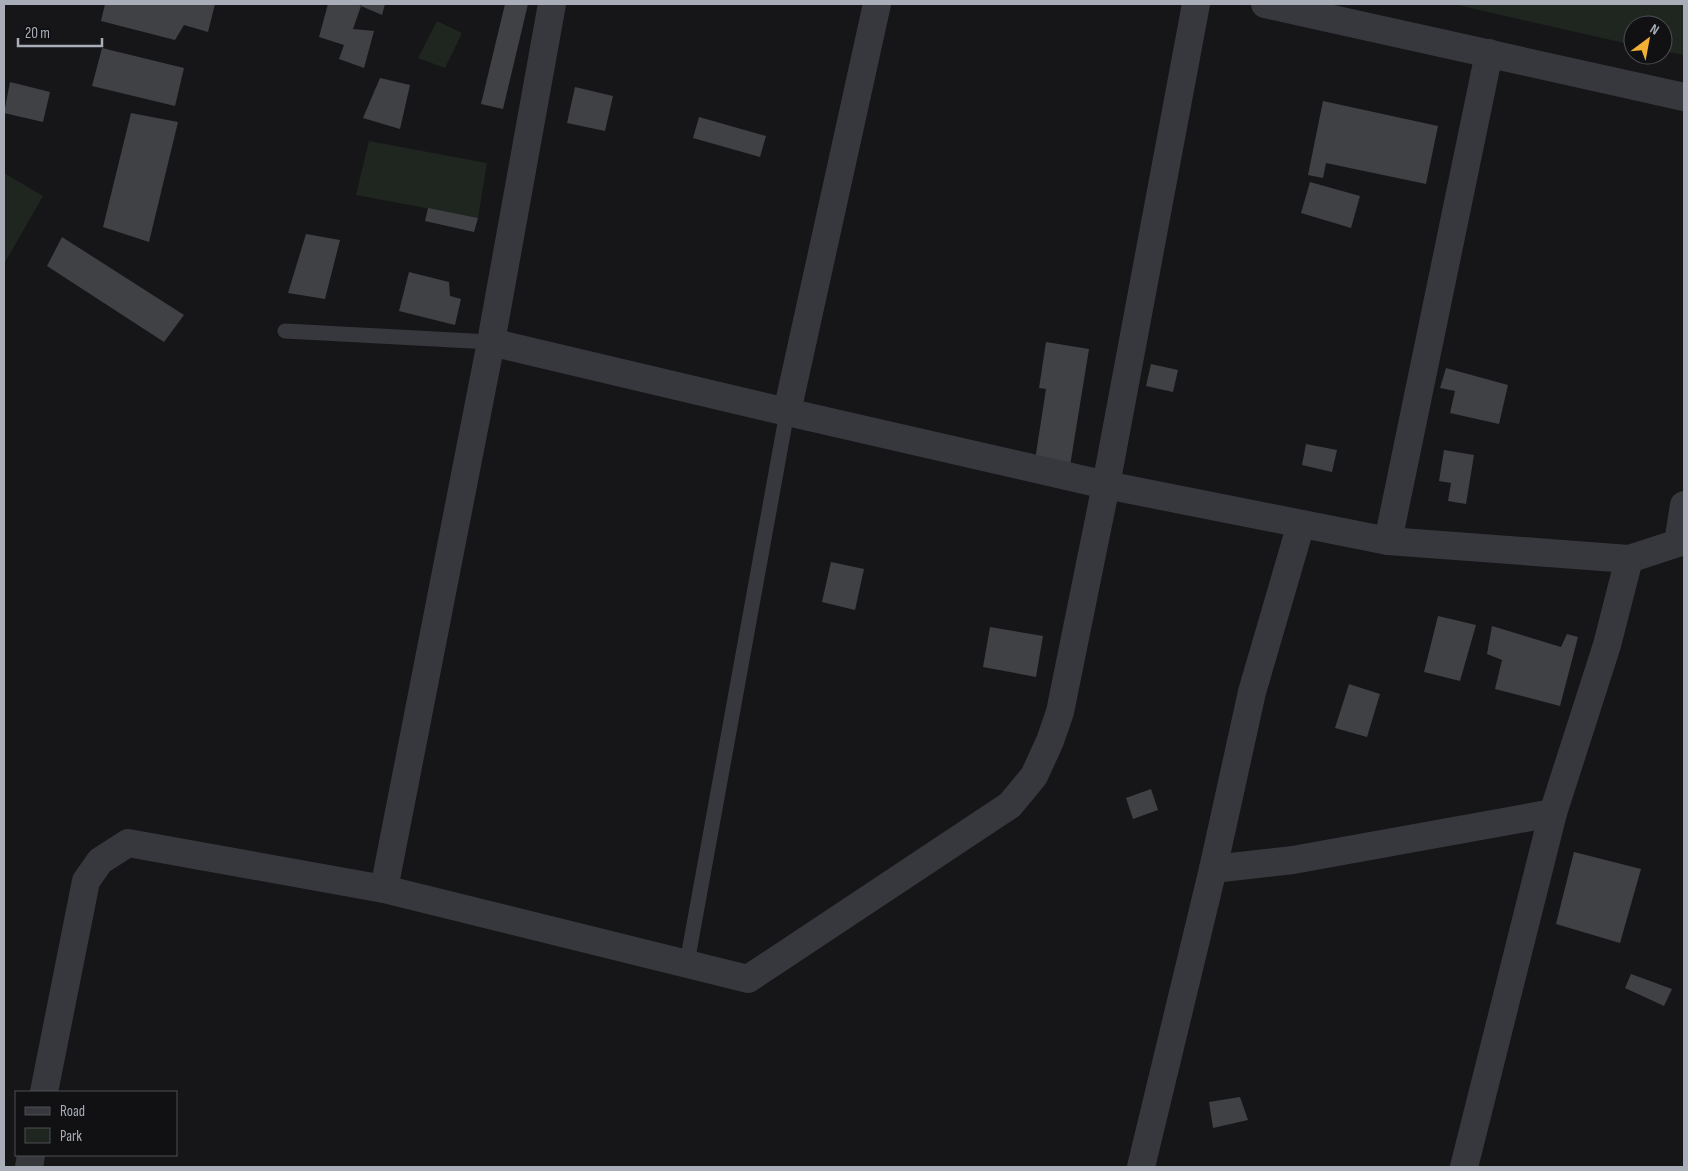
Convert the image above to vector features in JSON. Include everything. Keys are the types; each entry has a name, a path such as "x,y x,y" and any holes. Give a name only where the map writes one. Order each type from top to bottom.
{"street":[{"path":"384,889 490,342 552,4"},
{"path":"788,412 877,4"},
{"path":"44,1091 86,881 100,861 128,843 384,889 748,979 1010,805 1034,776 1050,741 1060,712 1106,485 1196,4"},
{"path":"1265,4 1684,97"},
{"path":"1388,541 1489,53"},
{"path":"490,342 1106,485 1388,541 1629,559 1681,544 1684,504"},
{"path":"1141,1167 1213,869 1252,692 1301,524"},
{"path":"1464,1167 1553,813 1606,645 1629,559"},
{"path":"1213,869 1293,860 1553,813"}],"lane":[{"path":"285,331 490,342"},
{"path":"687,964 788,412"}],"green space":[{"path":"1453,4 1684,4 1684,55 1673,53 1673,15 1623,15 1623,43"},
{"path":"437,21 462,33 445,68 418,58"},
{"path":"369,141 487,163 478,218 356,195"},
{"path":"4,173 43,196 4,264"}],"building":[{"path":"105,4 215,4 208,32 184,25 175,40 101,21"},
{"path":"328,4 357,4 361,6 353,29 374,31 364,68 339,59 344,45 319,37"},
{"path":"362,4 385,4 382,15 361,6"},
{"path":"505,4 528,4 503,109 481,104"},
{"path":"102,48 184,68 175,106 92,86"},
{"path":"380,78 410,85 400,129 363,118"},
{"path":"10,82 50,92 43,122 4,113"},
{"path":"575,87 613,96 605,131 567,123"},
{"path":"1323,101 1438,126 1426,184 1326,163 1323,178 1308,175"},
{"path":"131,113 178,122 149,242 103,227"},
{"path":"699,117 766,136 760,157 693,138"},
{"path":"1310,182 1360,196 1351,228 1301,213"},
{"path":"428,208 478,218 474,232 425,221"},
{"path":"306,234 340,240 325,299 288,293"},
{"path":"62,237 184,315 164,342 47,266"},
{"path":"409,272 449,282 450,296 461,299 455,325 399,311"},
{"path":"1046,342 1089,349 1070,466 1035,460 1046,389 1039,388"},
{"path":"1151,364 1178,370 1173,392 1146,386"},
{"path":"1446,368 1508,385 1499,424 1450,413 1455,391 1440,388"},
{"path":"1306,444 1337,450 1332,472 1302,465"},
{"path":"1444,450 1474,455 1466,504 1448,501 1451,483 1439,481"},
{"path":"831,562 864,569 855,610 822,602"},
{"path":"1438,616 1476,625 1460,681 1424,672"},
{"path":"1492,626 1561,647 1567,634 1578,637 1560,706 1495,689 1502,660 1487,654"},
{"path":"990,627 1043,636 1036,677 983,667"},
{"path":"1349,684 1380,694 1367,737 1335,728"},
{"path":"1151,789 1158,810 1133,819 1126,798"},
{"path":"1574,852 1641,869 1620,943 1556,924"},
{"path":"1631,974 1672,989 1664,1006 1625,988"},
{"path":"1240,1097 1248,1120 1213,1128 1209,1102"}]}
